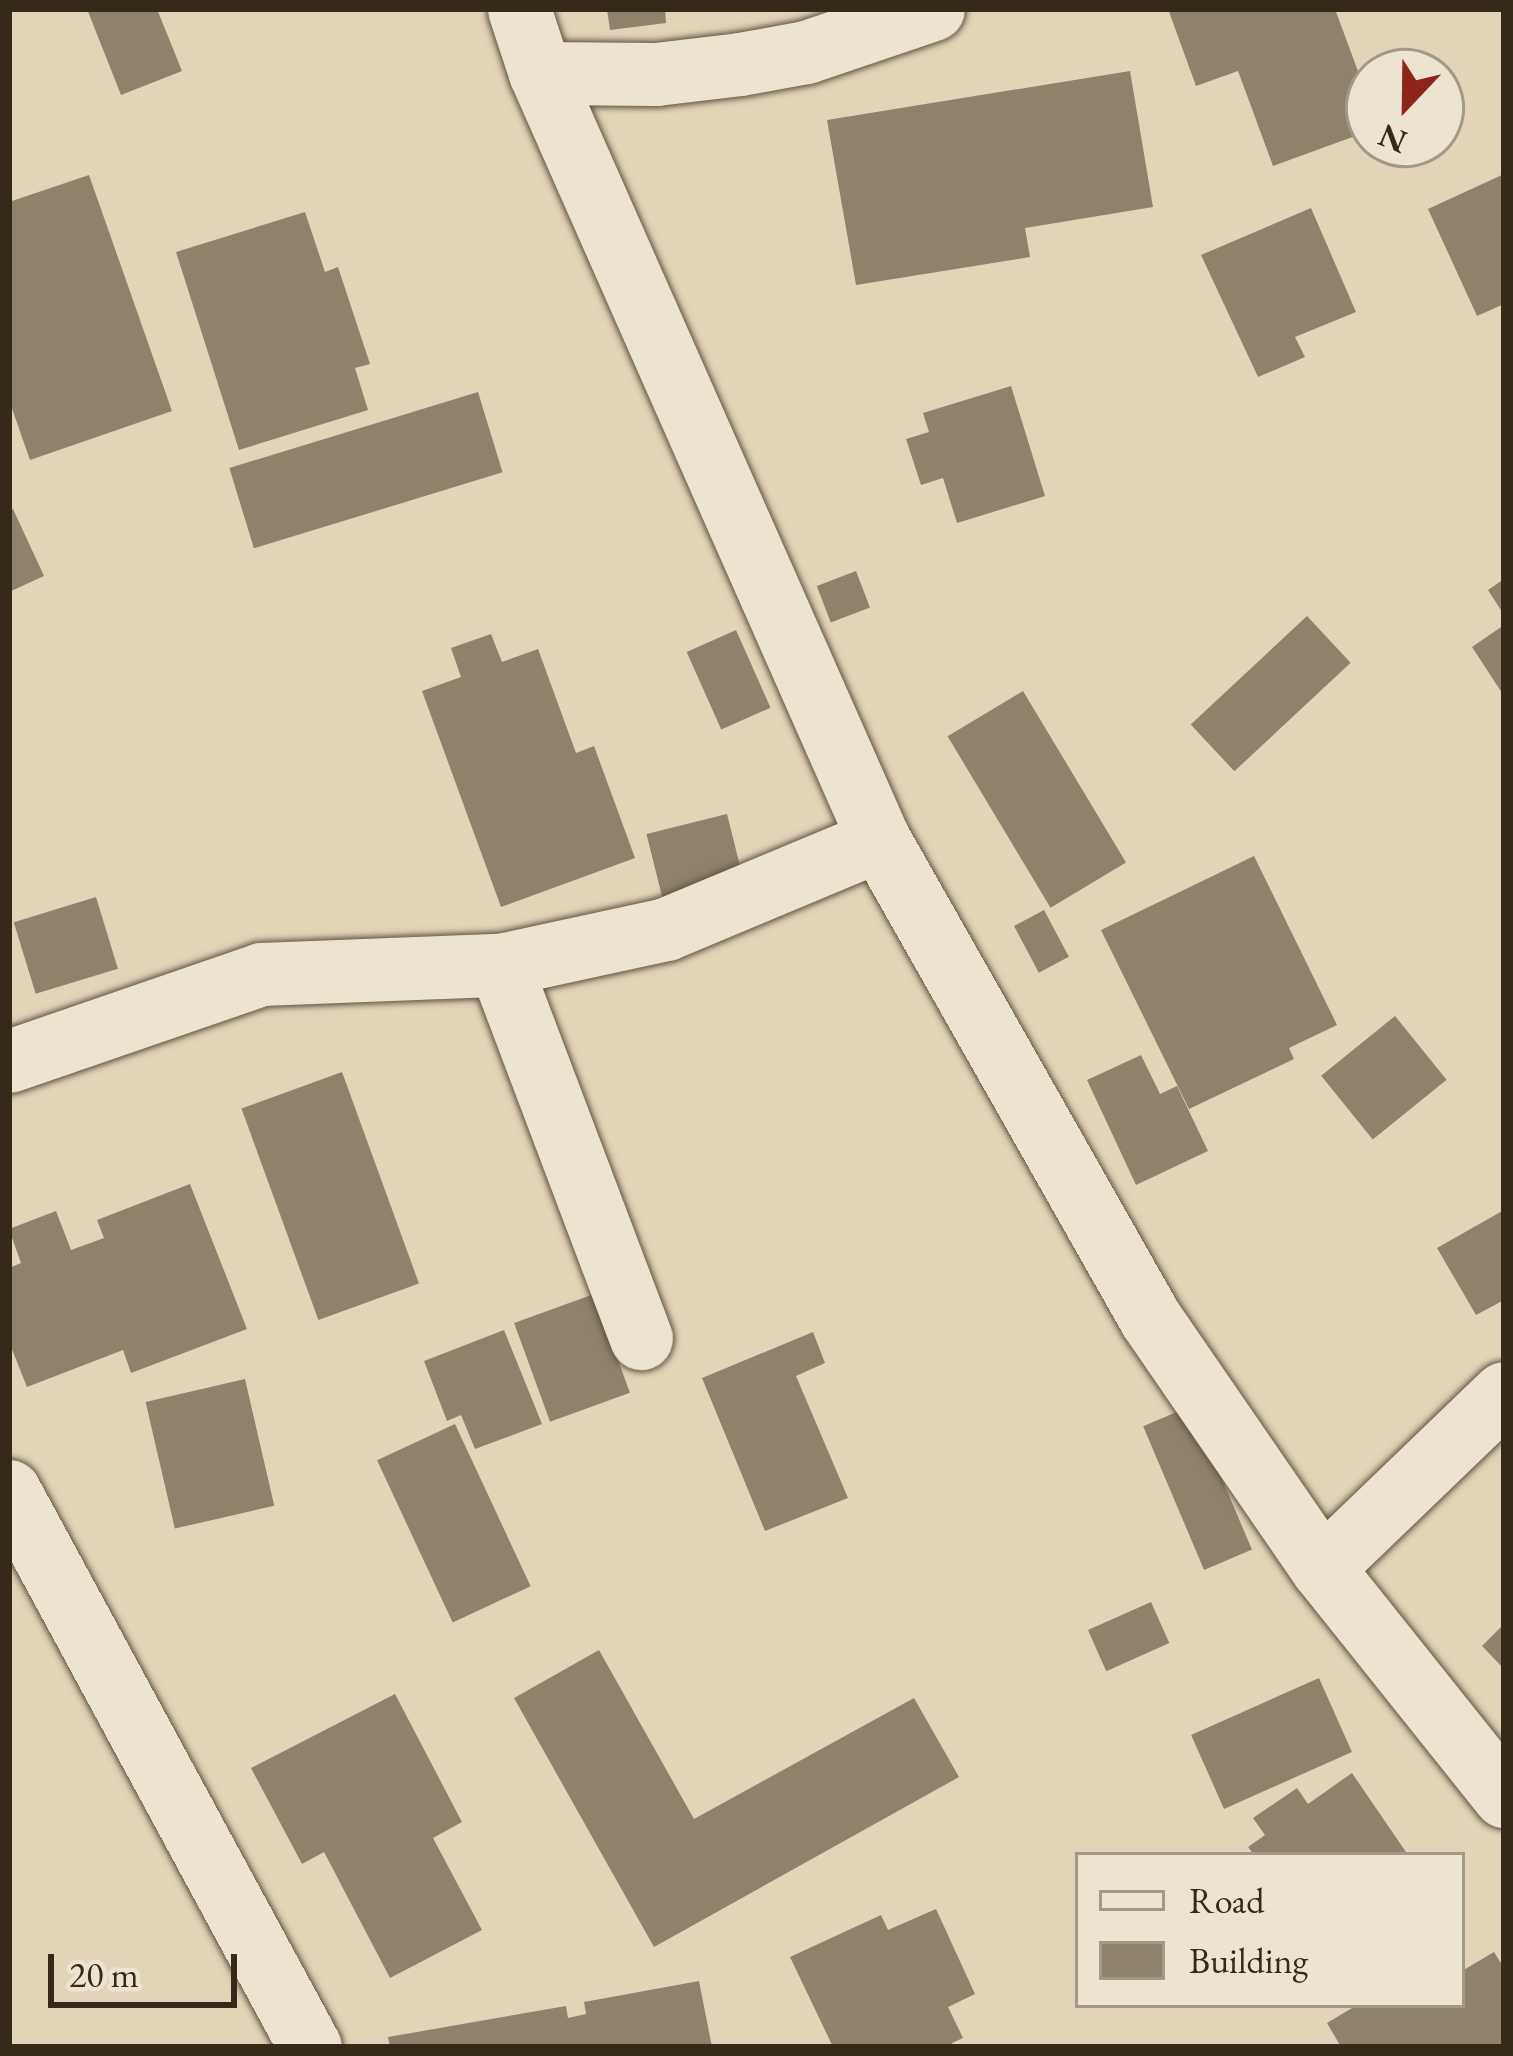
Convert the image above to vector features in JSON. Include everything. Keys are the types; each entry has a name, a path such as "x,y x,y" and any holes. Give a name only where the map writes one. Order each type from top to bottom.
{"street":[{"path":"518,9 539,73 879,840 1150,1318 1322,1568 1504,1796"},
{"path":"539,73 656,74 740,64 806,52 933,9"},
{"path":"9,1061 261,974 500,965 666,929 879,840"},
{"path":"500,965 641,1338"},
{"path":"1322,1568 1504,1393"},
{"path":"9,1491 310,2047"}],"building":[{"path":"87,9 157,9 182,71 121,95"},
{"path":"607,9 665,9 666,23 610,30"},
{"path":"1168,9 1335,9 1349,48 1345,48 1345,140 1273,166 1238,71 1196,86"},
{"path":"1130,71 1153,207 1025,228 1030,257 856,285 827,120"},
{"path":"1504,174 1504,304 1477,316 1428,209"},
{"path":"89,175 172,411 30,460 9,400 9,202"},
{"path":"1311,208 1356,312 1295,337 1305,357 1258,377 1201,255"},
{"path":"305,212 325,272 338,267 370,364 355,368 368,410 239,450 176,252"},
{"path":"1011,386 1045,496 957,523 943,478 921,485 906,439 929,432 923,413"},
{"path":"478,392 503,472 254,548 229,468"},
{"path":"13,509 44,576 9,592 9,511"},
{"path":"856,571 870,607 831,622 817,586"},
{"path":"1504,579 1504,615 1488,590"},
{"path":"1307,616 1351,663 1234,771 1191,724"},
{"path":"1504,625 1504,696 1472,647"},
{"path":"736,630 771,708 721,730 687,652"},
{"path":"491,634 502,662 538,649 576,753 594,746 635,858 501,907 422,691 461,677 451,648"},
{"path":"1023,691 1126,862 1051,908 948,736"},
{"path":"727,814 745,888 665,908 646,834"},
{"path":"1254,856 1337,1025 1289,1048 1294,1059 1189,1109 1101,930"},
{"path":"96,897 118,969 36,994 14,922"},
{"path":"1044,910 1069,957 1039,973 1014,926"},
{"path":"1395,1016 1447,1080 1373,1140 1321,1076"},
{"path":"1141,1055 1160,1094 1177,1086 1208,1151 1136,1185 1087,1080"},
{"path":"342,1072 419,1283 318,1320 241,1109"},
{"path":"190,1184 247,1329 131,1373 123,1350 27,1387 9,1342 9,1268 21,1263 9,1229 56,1211 71,1250 104,1238 97,1220"},
{"path":"1504,1210 1504,1300 1476,1315 1437,1248"},
{"path":"594,1294 630,1393 550,1422 514,1323"},
{"path":"504,1330 542,1424 475,1449 461,1415 447,1421 424,1361"},
{"path":"813,1332 825,1363 796,1376 848,1498 765,1531 702,1378"},
{"path":"245,1379 274,1506 175,1529 146,1402"},
{"path":"1191,1406 1252,1550 1204,1570 1143,1426"},
{"path":"455,1424 531,1586 453,1623 377,1460"},
{"path":"1151,1602 1169,1643 1106,1671 1088,1630"},
{"path":"1504,1624 1504,1669 1482,1646"},
{"path":"599,1650 694,1819 914,1698 959,1777 654,1947 514,1698"},
{"path":"1319,1678 1352,1752 1224,1809 1191,1735"},
{"path":"395,1694 462,1822 433,1838 482,1930 390,1978 324,1852 302,1864 251,1768"},
{"path":"1352,1773 1406,1852 1252,1852 1248,1847 1265,1835 1253,1818 1297,1788 1308,1804"},
{"path":"936,1909 975,1994 948,2007 963,2038 952,2043 954,2047 833,2047 790,1957 881,1915 888,1930"},
{"path":"1494,1952 1504,1968 1504,2047 1341,2047 1327,2023 1352,2008 1465,2008 1465,1969"},
{"path":"699,1981 712,2047 390,2047 388,2037 566,2006 568,2018 586,2014 584,2002"}]}
